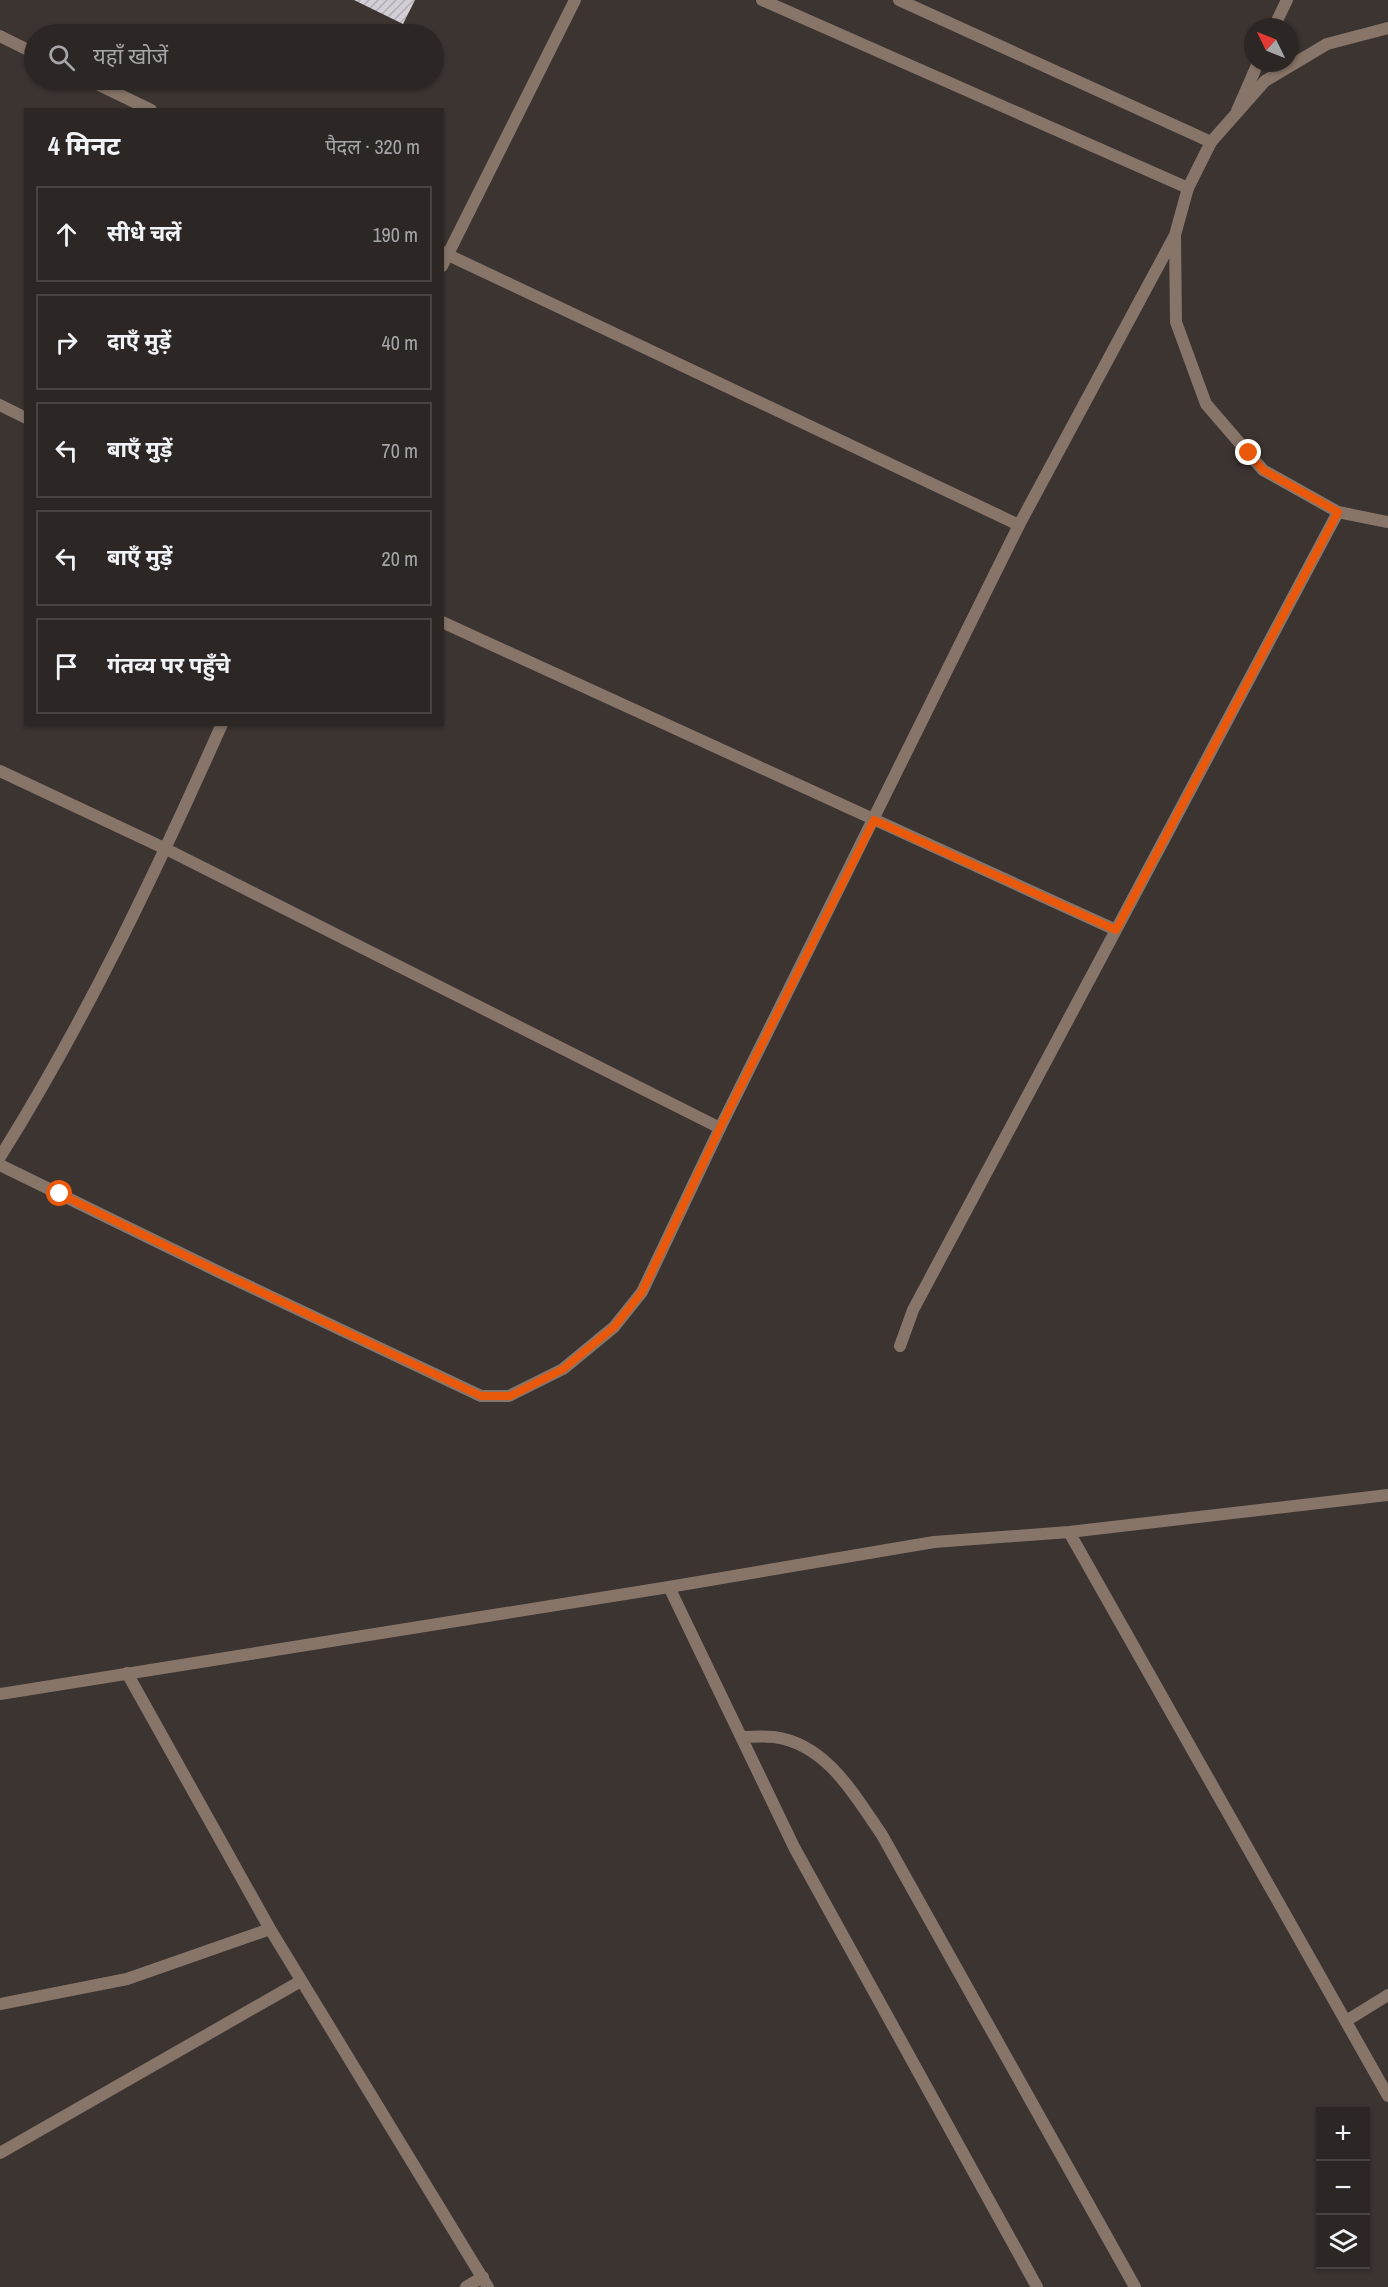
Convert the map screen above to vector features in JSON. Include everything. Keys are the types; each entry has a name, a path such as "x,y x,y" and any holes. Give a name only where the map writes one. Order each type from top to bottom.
{"street":[{"path":"576,0 444,257 1019,525"},
{"path":"762,0 1188,188"},
{"path":"899,0 1211,142"},
{"path":"1278,18 1287,0"},
{"path":"0,1165 481,1396 510,1396 563,1369 614,1327 642,1292 720,1128 1019,525 1175,235 1188,188 1211,142 1265,81 1327,44 1388,28"},
{"path":"0,36 24,48"},
{"path":"1236,112 1254,72"},
{"path":"110,90 147,108"},
{"path":"1175,235 1176,322 1206,404 1263,470 1338,512 1388,522"},
{"path":"0,405 24,417"},
{"path":"900,1346 913,1310 1338,512"},
{"path":"444,623 1116,930"},
{"path":"0,1157 45,1086 166,849 221,726"},
{"path":"0,771 166,849 720,1128"},
{"path":"0,1694 669,1587 934,1542 1069,1532 1388,1495"},
{"path":"1069,1532 1388,2096"},
{"path":"669,1587 794,1847 1036,2287"},
{"path":"127,1673 270,1929 486,2282 466,2287"},
{"path":"741,1737 775,1737 796,1744 818,1756 842,1776 882,1835 1135,2287"},
{"path":"0,2004 127,1979 270,1929"},
{"path":"0,2153 301,1980"},
{"path":"1346,2020 1388,1995"}],"building":[{"path":"354,0 415,0 403,24"}],"route":[{"path":"60,1194 481,1396 510,1396 563,1369 614,1327 642,1292 720,1128 874,820 1116,930 1338,512 1263,470 1249,453"}]}
